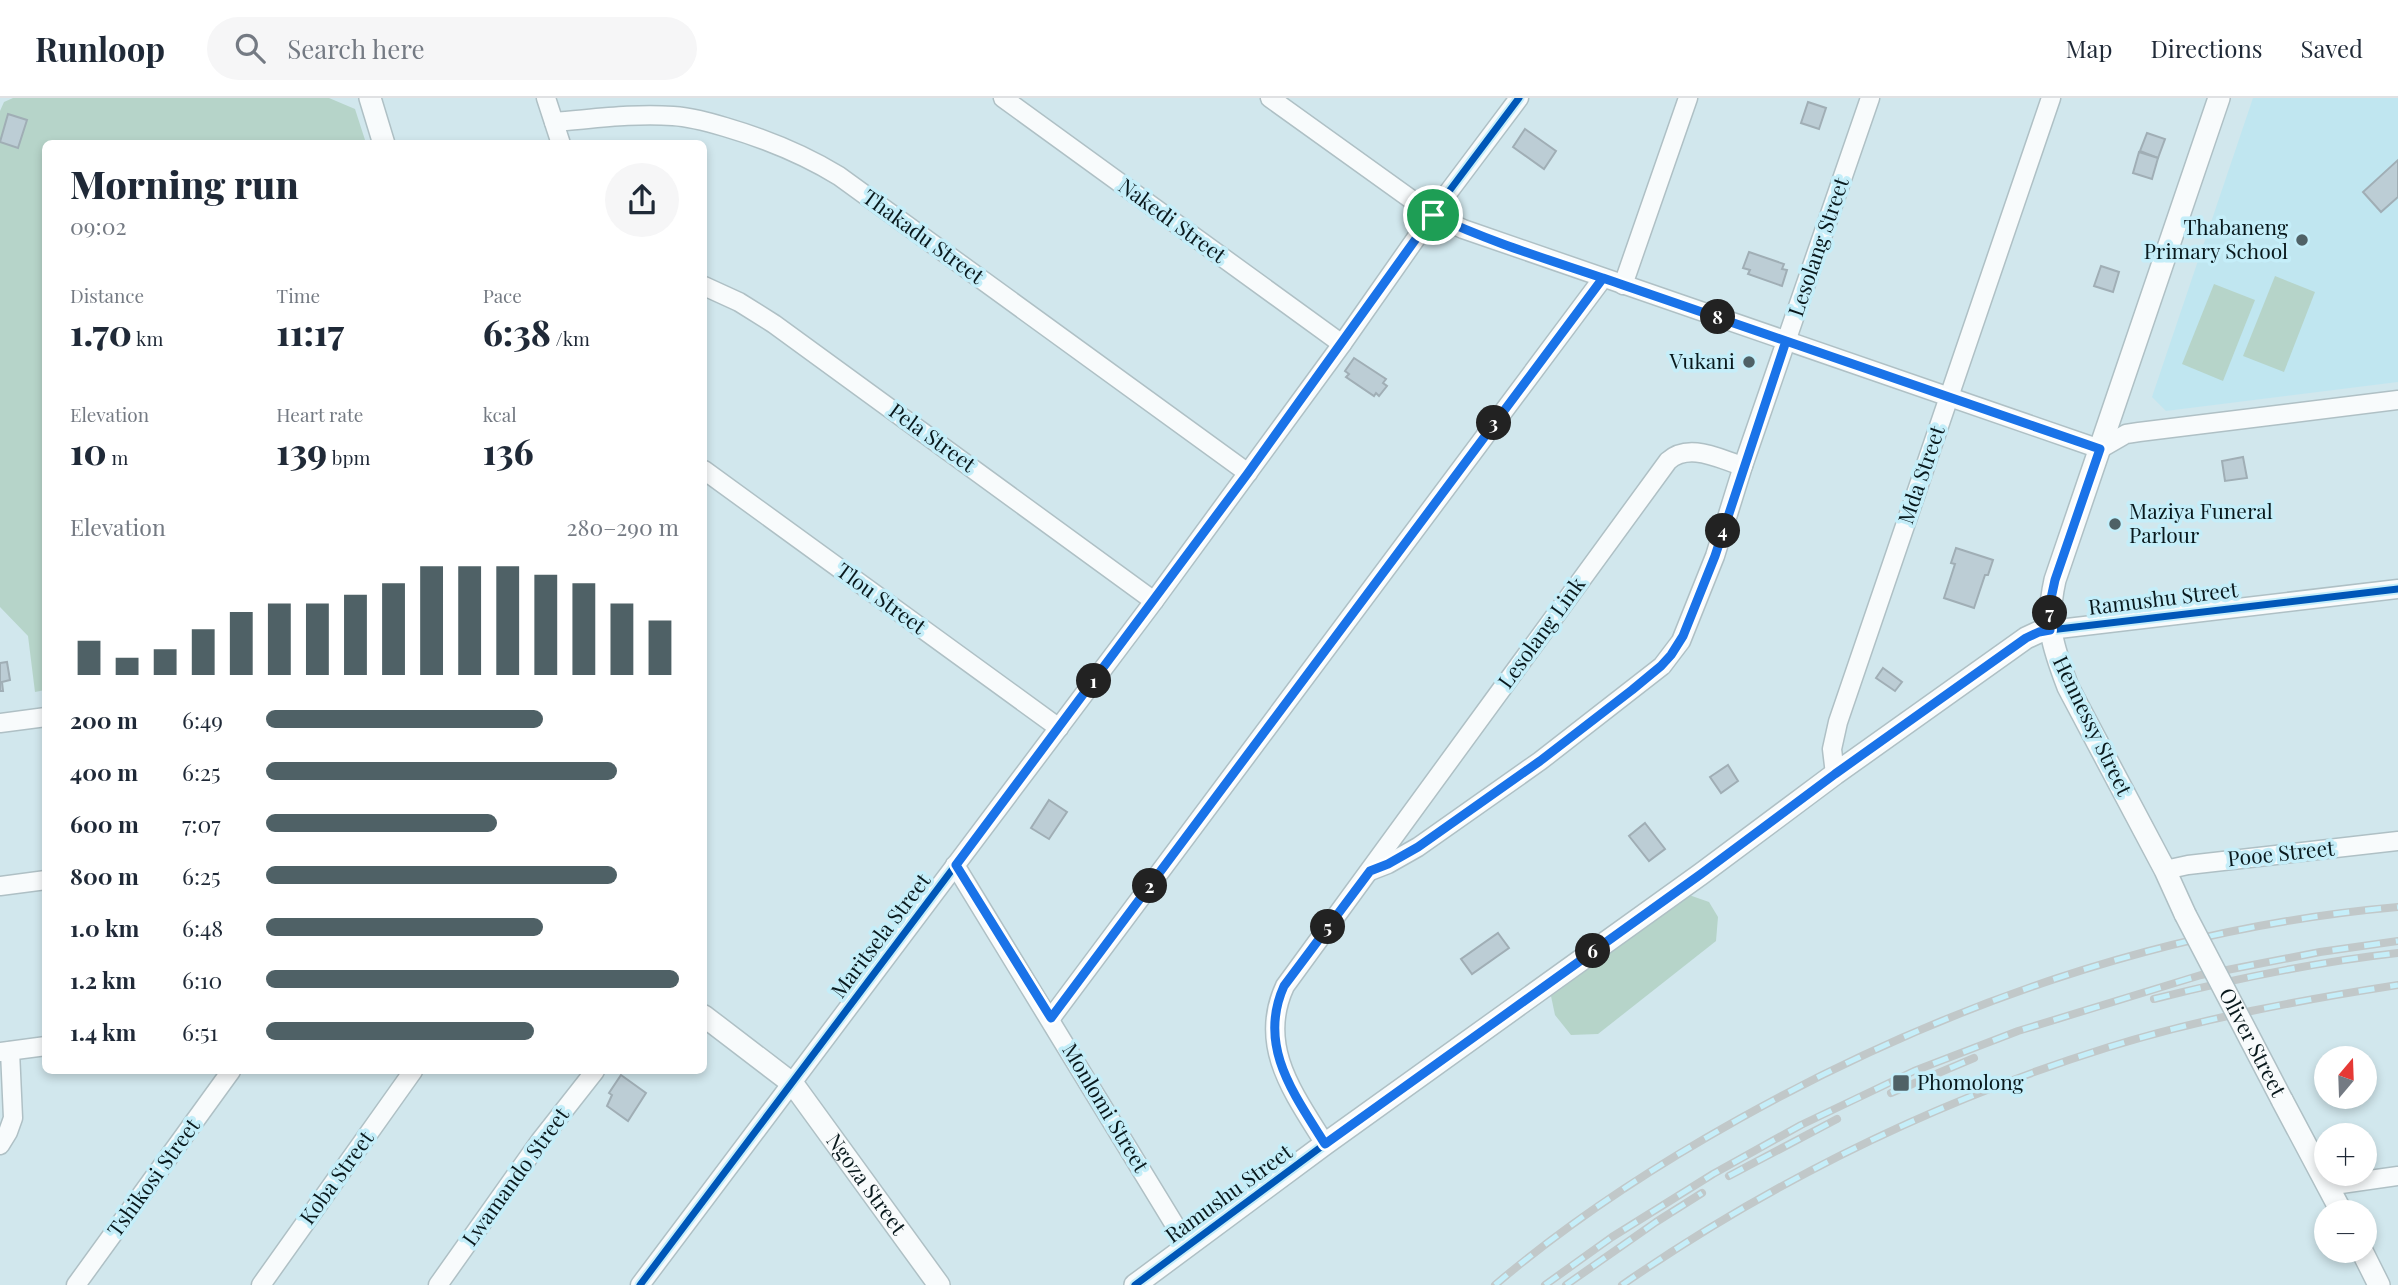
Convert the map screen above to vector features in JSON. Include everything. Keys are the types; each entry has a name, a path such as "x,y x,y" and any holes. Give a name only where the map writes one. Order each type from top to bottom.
{"street":[{"path":"370,98 383,140"},
{"path":"546,98 560,140"},
{"name":"Nakedi Street","path":"1003,98 1342,344"},
{"path":"1270,98 1290,104 1433,215 1463,229 2100,449 2126,434 2398,400"},
{"name":"Maritsela Street","path":"640,1285 1154,601 1519,98"},
{"path":"1623,285 1688,98"},
{"name":"Lesolang Street","path":"1325,1144 1303,1109 1279,1059 1274,1040 1275,1011 1284,986 1370,871 1395,861 1437,834 1540,761 1661,666 1683,636 1715,556 1743,466 1870,98"},
{"name":"Mda Street","path":"1835,774 1832,749 1839,722 2051,98"},
{"name":"Hennessy Street","path":"2165,870 2068,687 2056,656 2050,630 2050,603 2055,580 2220,98"},
{"name":"Thakadu Street","path":"554,122 676,116 767,140 816,162 1248,473"},
{"path":"1051,1018 1603,278"},
{"name":"Pela Street","path":"707,287 739,302 774,324 1154,601"},
{"name":"Lesolang Link","path":"1370,871 1668,461 1674,455 1689,451 1743,466"},
{"name":"Tlou Street","path":"707,472 1059,729"},
{"name":"Ramushu Street","path":"1135,1285 1325,1144 2026,638 2050,630 2398,589"},
{"path":"0,723 42,718"},
{"name":"Pooe Street","path":"2165,870 2188,864 2398,841"},
{"name":"Monlomi Street","path":"956,865 1188,1245"},
{"name":"Oliver Street","path":"2165,870 2185,914 2314,1161"},
{"path":"0,886 42,881"},
{"name":"Ngoza Street","path":"707,1018 793,1084 939,1285"},
{"path":"0,1145 13,1118 5,1051 42,1046"},
{"name":"Tshikosi Street","path":"76,1285 229,1074"},
{"name":"Koba Street","path":"261,1285 411,1074"},
{"name":"Lwamando Street","path":"438,1285 540,1141 593,1074"},
{"path":"2377,1179 2398,1176"},
{"name":"Oliver Street","path":"2327,1186 2335,1200"},
{"path":"2368,1263 2379,1285"}],"shaded area":[{"name":"Thabaneng Primary School","path":"2253,98 2398,98 2398,382 2166,411 2152,397"}],"green space":[{"path":"13,98 329,98 355,109 365,140 42,140 42,691 35,692 28,636 0,607 0,111 4,102"},
{"path":"2275,276 2315,292 2284,372 2243,356"},
{"path":"2214,284 2255,300 2223,381 2182,364"},
{"path":"1689,895 1709,902 1718,917 1716,941 1598,1034 1571,1035 1555,1015 1551,996"}],"building":[{"path":"1808,102 1826,108 1819,129 1801,123"},
{"path":"8,114 27,120 18,148 0,142"},
{"path":"1525,129 1556,151 1544,169 1513,147"},
{"path":"2147,133 2165,139 2158,158 2140,151"},
{"path":"2139,152 2158,158 2152,179 2133,173"},
{"path":"2398,160 2398,197 2381,212 2363,192"},
{"path":"1749,252 1784,264 1782,269 1787,270 1782,286 1748,274 1750,270 1743,268"},
{"path":"2101,266 2119,272 2113,292 2094,286"},
{"path":"1354,358 1386,379 1383,383 1387,386 1379,396 1376,393 1374,396 1346,377 1349,374 1345,371"},
{"path":"2243,457 2247,478 2225,481 2222,461"},
{"path":"1956,548 1993,560 1974,608 1944,598 1955,564 1951,563"},
{"path":"7,662 10,680 2,682 3,691 0,691 0,663"},
{"path":"1883,668 1902,682 1895,691 1876,678"},
{"path":"1728,765 1738,781 1721,793 1710,777"},
{"path":"1049,800 1067,812 1049,839 1031,828"},
{"path":"1645,823 1665,849 1649,861 1629,836"},
{"path":"1498,933 1509,948 1472,974 1461,959"},
{"path":"621,1075 646,1093 628,1121 607,1106 612,1095 609,1093"}],"railway":[{"path":"1495,1285 1582,1217 1675,1156 1816,1078 1895,1041 2057,978 2141,953 2311,917 2398,907"},
{"path":"1545,1285 1612,1237 1713,1174 1801,1125 1914,1071 2018,1031 2201,975 2320,952 2398,941"},
{"path":"2154,999 2275,972 2398,953"},
{"path":"1622,1285 1736,1212 1796,1179 1856,1148 1980,1092 2109,1047 2180,1027 2398,985"},
{"path":"1891,1093 1974,1058"},
{"path":"1729,1176 1837,1119"},
{"path":"1566,1285 1702,1193"}],"cycle path":[{"path":"640,1285 1154,601 1519,98"},
{"path":"1135,1285 1325,1144 2032,634 2398,589"}],"place":[{"name":"Thabaneng Primary School","path":"2302,240"},
{"name":"Vukani","path":"1749,362"},
{"name":"Maziya Funeral Parlour","path":"2115,524"},
{"name":"Phomolong","path":"1901,1083"}],"route":[{"path":"1433,215 1248,473 956,865 1051,1018 1603,278 1786,341 1734,495 1715,556 1681,641 1671,655 1632,690 1540,761 1418,847 1370,871 1284,986 1275,1011 1274,1040 1289,1082 1325,1144 2026,638 2050,630 2050,603 2055,580 2100,449 1603,278 1521,251 1433,215"}]}
